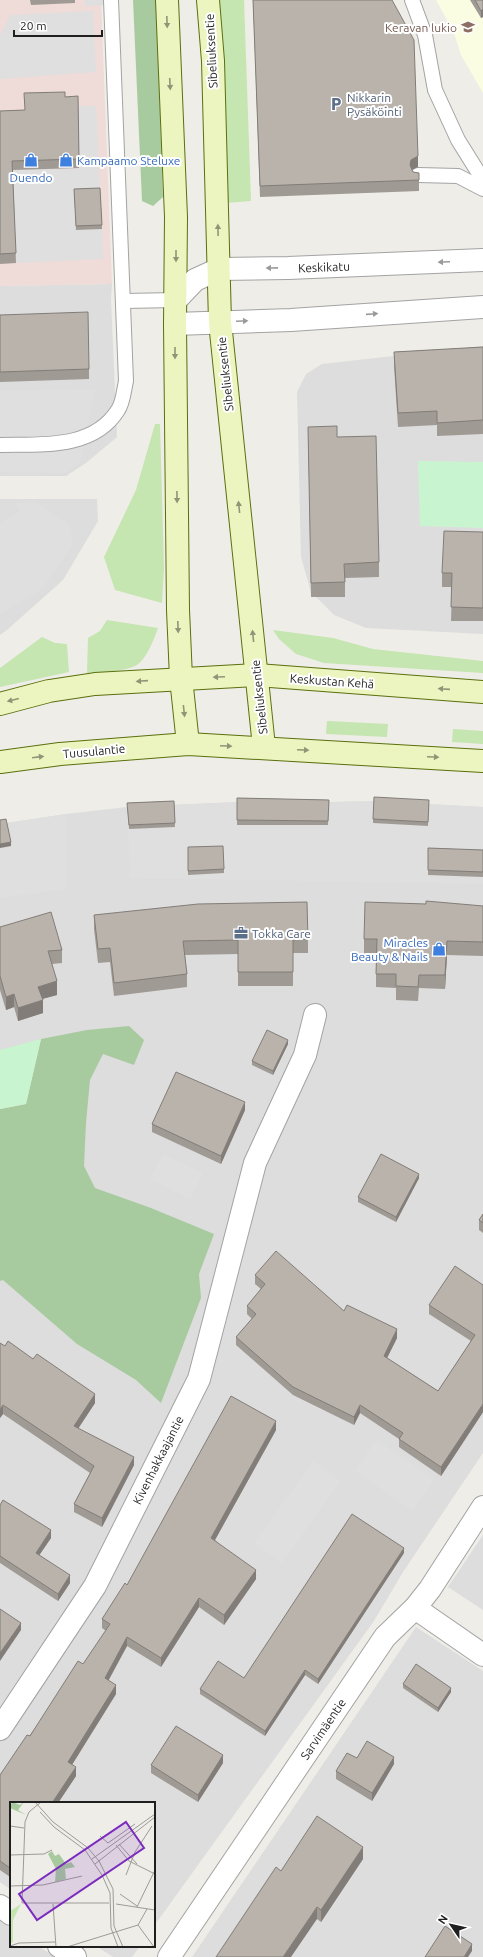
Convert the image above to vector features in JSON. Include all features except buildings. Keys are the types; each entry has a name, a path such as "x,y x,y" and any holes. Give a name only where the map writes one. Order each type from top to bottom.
{"street":[{"path":"167,0 176,217 175,324 178,610 180,678 188,744 264,747 483,761"},
{"name":"Sibeliuksentie","path":"208,0 213,61 220,322 264,747"},
{"name":"Keskikatu","path":"176,300 194,280 219,269 296,268 483,260"},
{"path":"175,324 291,320 483,307"},
{"name":"Keskustan Kehä","path":"180,678 257,675 483,692"},
{"path":"0,704 49,691 96,684 180,678"},
{"name":"Tuusulantie","path":"0,762 60,754 188,744"},
{"name":"Kivenhakkaajantie","path":"0,1729 95,1586 199,1379 255,1163 305,1055 315,1015"},
{"name":"Sarvimäentie","path":"169,1957 385,1637 415,1608 430,1589 483,1507"},
{"path":"415,1608 482,1651"},
{"path":"0,1906 10,1913"},
{"path":"61,1947 76,1957"}],"lane":[{"path":"0,445 68,443 88,436 105,426 119,410 126,381 111,0"},
{"path":"412,0 425,35 435,90 458,140 483,180"},
{"path":"418,174 458,176 483,189"},
{"path":"124,301 176,300"}],"shaded area":[{"path":"0,0 101,0 112,284 0,286"},
{"path":"85,0 116,0 116,5 85,6"},
{"name":"Keravan lukio","path":"436,0 483,0 483,93 461,55 454,33"},
{"path":"93,11 96,72 0,79 0,36 10,15"},
{"path":"78,106 96,106 100,192 74,193 76,230 102,229 103,259 16,263 12,170 79,168"},
{"path":"112,284 111,299 117,437 86,463 66,476 0,476 0,286"},
{"path":"483,346 483,634 366,628 334,615 311,592 301,557 297,392 306,374 322,364"},
{"path":"95,389 80,463 66,473 0,472 0,391"},
{"path":"0,499 97,499 98,521 63,580 0,635"},
{"path":"36,502 70,525 73,545 42,589 0,614 0,523 20,512 15,503"},
{"path":"374,801 483,807 483,1453 403,1572 374,1621 155,1925 155,1802 10,1802 10,1889 0,1882 0,824 127,807 237,802 289,803"},
{"path":"374,801 483,807 483,884 130,878 127,807 237,802 289,803"},
{"path":"66,814 67,889 0,898 0,824"},
{"path":"163,1154 203,1173 191,1199 150,1179"},
{"path":"376,1440 435,1479 413,1511 355,1471"},
{"path":"313,1461 341,1481 282,1563 254,1543"},
{"path":"483,1535 483,1610 448,1587"},
{"path":"416,1627 483,1671 483,1957 192,1957"},
{"path":"0,1921 10,1927 10,1947 40,1947 55,1957 0,1957"},
{"path":"98,1947 139,1947 132,1957 113,1957"}],"green space":[{"path":"133,0 156,0 163,197 153,206 142,201"},
{"path":"217,0 244,0 251,201 226,203"},
{"path":"155,424 160,424 164,569 162,603 115,590 104,557 136,490"},
{"path":"418,461 483,462 483,528 420,526"},
{"path":"107,620 158,628 152,644 143,660 135,666 118,671 87,673 88,638 100,631"},
{"path":"273,630 333,638 373,649 483,661 483,673 324,663 296,654 279,639"},
{"path":"42,637 55,643 67,644 69,672 0,687 0,668"},
{"path":"327,721 388,724 387,737 326,734"},
{"path":"453,729 483,731 483,744 452,742"},
{"path":"129,1026 144,1040 134,1065 103,1054 90,1080 84,1166 95,1188 151,1208 214,1234 199,1274 201,1298 161,1403 136,1380 77,1344 3,1280 0,1281 0,1109 26,1104 41,1039 87,1030"},
{"path":"41,1039 26,1104 0,1109 0,1050"}],"place":[{"name":"Keravan lukio","path":"468,27"},
{"name":"Nikkarin Pysäköinti","path":"336,104"},
{"name":"Duendo","path":"31,160"},
{"name":"Kampaamo Steluxe","path":"66,160"},
{"name":"Tokka Care","path":"241,933"},
{"name":"Miracles Beauty & Nails","path":"439,949"}]}
